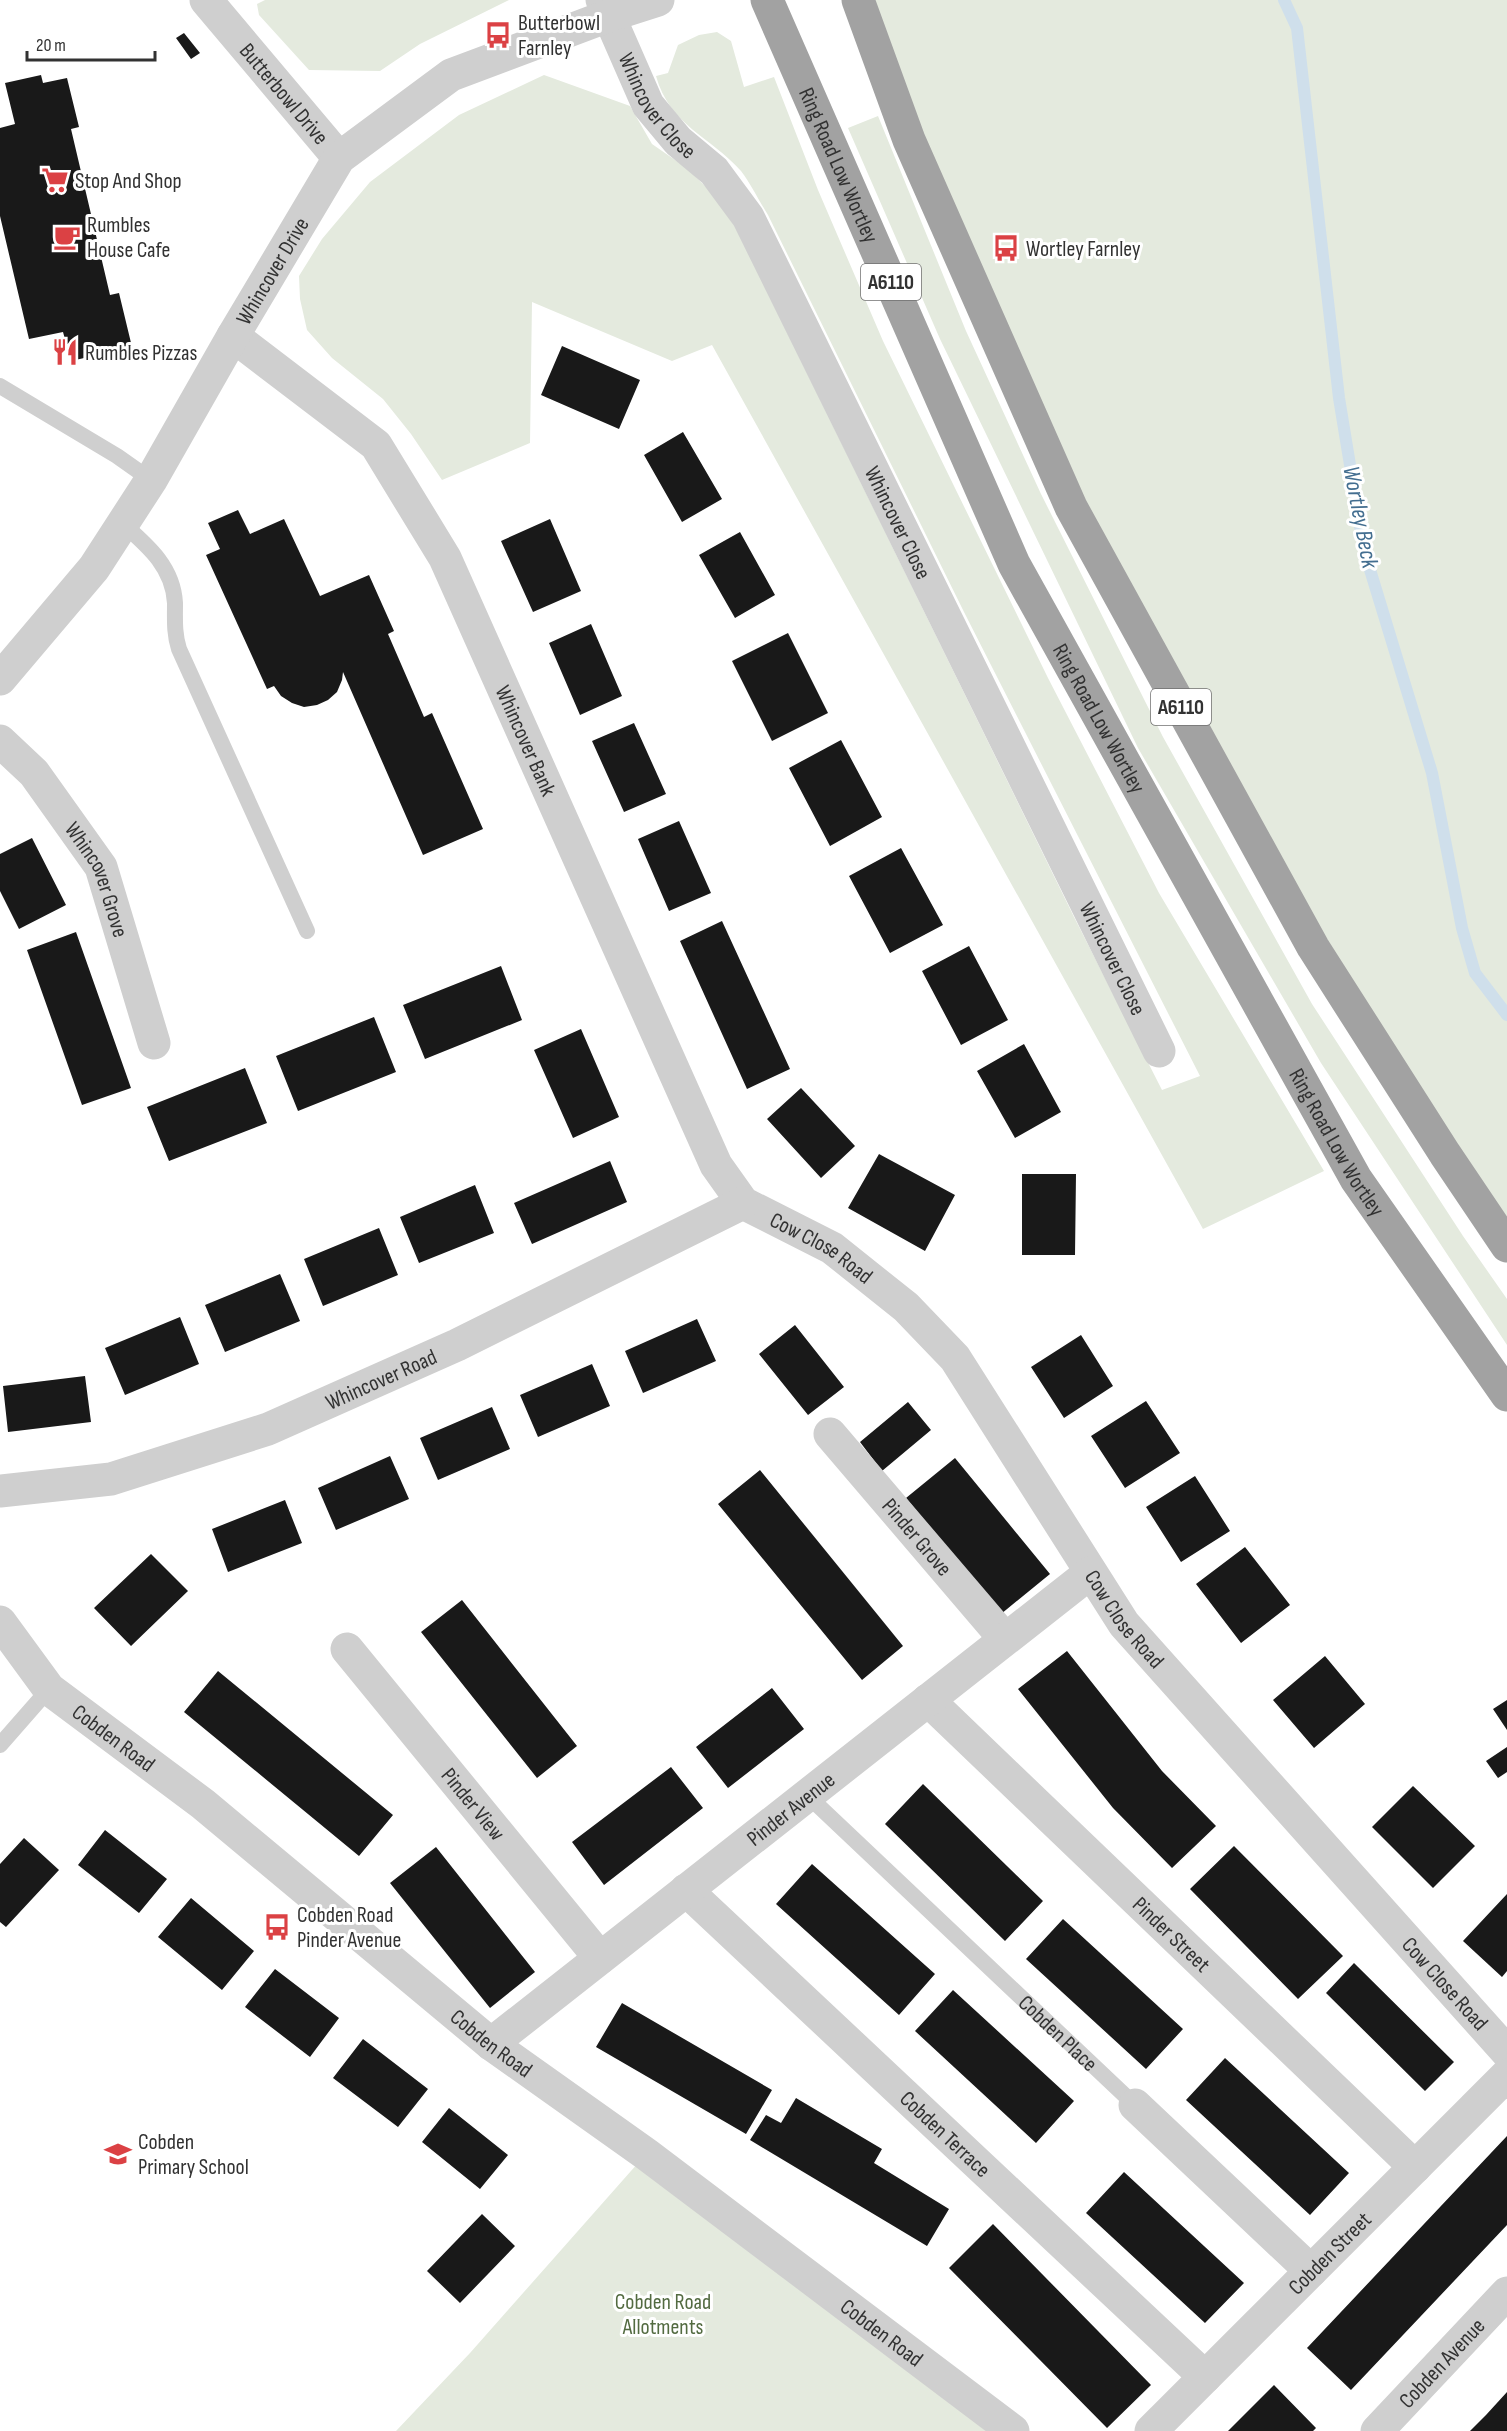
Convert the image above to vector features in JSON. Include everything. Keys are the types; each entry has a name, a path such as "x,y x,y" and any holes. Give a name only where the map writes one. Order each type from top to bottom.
{"highway":[{"name":"Ring Road Low Wortley","path":"768,0 1014,564 1356,1179 1507,1395"},
{"name":"A6110","path":"858,0 909,140 1071,507 1313,947 1445,1154 1507,1246"}],"street":[{"name":"Butterbowl Drive","path":"206,0 339,158"},
{"name":"Whincover Drive","path":"0,679 94,568 123,524 339,158 451,75 605,8 658,0"},
{"name":"Whincover Close","path":"605,8 648,105 678,141 714,171 748,217 1159,1051"},
{"name":"Whincover Bank","path":"233,336 376,445 445,558 716,1165 743,1203"},
{"name":"Whincover Grove","path":"0,741 34,773 101,867 154,1043"},
{"name":"Whincover Road","path":"0,1491 111,1479 268,1429 457,1345 743,1203"},
{"name":"Cow Close Road","path":"743,1203 832,1248 906,1307 947,1349 955,1358 1124,1624 1507,2052"},
{"name":"Pinder Grove","path":"830,1434 1005,1639"},
{"name":"Pinder Avenue","path":"490,2044 1090,1573"},
{"name":"Cobden Road","path":"0,1622 49,1689 203,1804 490,2044 646,2154 1013,2431"},
{"name":"Pinder View","path":"347,1648 600,1958"},
{"name":"Pinder Street","path":"928,1700 1414,2167"},
{"name":"Cobden Terrace","path":"686,1890 1205,2377"},
{"name":"Cobden Street","path":"1151,2431 1507,2075"},
{"name":"Cobden Place","path":"1135,2105 1311,2271"},
{"name":"Cobden Avenue","path":"1377,2431 1507,2293"}],"lane":[{"path":"0,386 117,456 151,480"},
{"path":"123,524 146,544 162,562 168,573 173,586 175,627 179,649 307,931"},
{"path":"0,1745 49,1689"},
{"name":"Cobden Place","path":"807,1795 1135,2105"}],"green space":[{"path":"265,0 509,0 420,44 380,71 309,70 259,15 257,4"},
{"path":"858,0 1507,0 1507,1246 1071,507"},
{"path":"717,32 731,41 744,87 774,77 818,190 883,341 1048,678 1159,893 1324,1171 1203,1229 712,345 672,361 532,302 530,443 442,480 411,434 383,399 332,358 307,330 300,299 299,276 322,239 370,182 459,115 544,75 630,106 652,144 688,169 712,193 732,220 1074,917 1162,1090 1200,1076 964,612 768,215 741,171 681,119 662,93 656,76 668,73 678,45 699,35"},
{"path":"878,116 966,331 1041,494 1163,737 1312,1004 1463,1236 1507,1299 1507,1345 1321,1063 1138,748 940,339 848,128"},
{"name":"Cobden Road Allotments","path":"646,2154 1013,2431 396,2431 470,2353"}],"building":[{"path":"184,33 200,53 191,59 176,38"},
{"path":"41,75 43,83 67,78 79,127 71,129 110,295 119,293 132,347 71,361 63,332 29,339 0,216 0,128 15,124 5,83"},
{"path":"562,346 640,380 619,429 541,395"},
{"path":"683,432 722,499 682,522 644,455"},
{"path":"238,510 250,534 284,519 320,596 369,575 394,631 388,634 424,717 432,713 483,829 423,855 343,672 337,692 328,700 317,705 304,707 281,696 274,686 267,689 206,555 220,549 208,523"},
{"path":"550,519 581,591 533,612 501,541"},
{"path":"740,532 775,595 735,618 699,555"},
{"path":"591,624 622,696 580,715 549,643"},
{"path":"788,633 828,713 772,741 732,661"},
{"path":"634,723 666,794 624,812 592,741"},
{"path":"841,740 882,817 830,846 789,768"},
{"path":"679,821 711,893 669,911 638,839"},
{"path":"32,838 66,905 19,929 0,891 0,854"},
{"path":"901,848 943,925 890,953 849,876"},
{"path":"722,921 790,1069 747,1089 680,941"},
{"path":"76,932 131,1088 82,1105 27,950"},
{"path":"969,946 1008,1020 961,1045 922,971"},
{"path":"501,966 522,1020 425,1059 403,1005"},
{"path":"374,1017 396,1072 298,1111 276,1056"},
{"path":"581,1029 619,1117 573,1138 534,1050"},
{"path":"1024,1044 1061,1112 1015,1138 977,1071"},
{"path":"245,1068 267,1123 169,1161 147,1107"},
{"path":"801,1088 855,1146 821,1178 767,1119"},
{"path":"879,1154 955,1195 925,1251 848,1208"},
{"path":"610,1161 627,1202 532,1244 514,1203"},
{"path":"1022,1174 1076,1174 1075,1255 1022,1255"},
{"path":"475,1185 494,1233 419,1263 400,1217"},
{"path":"379,1228 398,1275 323,1306 304,1259"},
{"path":"280,1274 300,1321 225,1352 205,1305"},
{"path":"180,1317 199,1364 125,1395 105,1348"},
{"path":"697,1319 716,1361 643,1393 625,1351"},
{"path":"795,1325 844,1387 808,1415 759,1354"},
{"path":"1081,1335 1113,1386 1064,1418 1031,1367"},
{"path":"592,1364 610,1406 538,1437 520,1395"},
{"path":"85,1376 91,1422 8,1432 3,1386"},
{"path":"1146,1401 1180,1453 1125,1488 1091,1436"},
{"path":"908,1402 931,1430 882,1471 860,1442"},
{"path":"492,1407 510,1449 438,1480 420,1438"},
{"path":"390,1456 409,1499 336,1530 318,1488"},
{"path":"955,1458 1050,1574 1001,1614 906,1498"},
{"path":"760,1470 903,1646 862,1680 718,1504"},
{"path":"1195,1476 1230,1531 1181,1562 1146,1507"},
{"path":"285,1500 302,1543 228,1572 212,1529"},
{"path":"1245,1547 1290,1605 1241,1643 1196,1584"},
{"path":"151,1554 188,1591 131,1646 94,1608"},
{"path":"462,1600 577,1746 537,1778 421,1632"},
{"path":"1067,1651 1162,1771 1216,1826 1172,1868 1113,1808 1018,1689"},
{"path":"1325,1656 1365,1704 1314,1748 1273,1700"},
{"path":"218,1671 393,1815 359,1856 184,1712"},
{"path":"772,1688 804,1729 728,1788 696,1747"},
{"path":"1507,1700 1507,1730 1493,1709"},
{"path":"1507,1747 1507,1772 1498,1778 1486,1761"},
{"path":"671,1767 703,1808 604,1885 572,1842"},
{"path":"923,1784 1043,1901 1005,1941 885,1824"},
{"path":"1413,1786 1475,1846 1433,1888 1372,1827"},
{"path":"105,1830 167,1879 139,1913 78,1865"},
{"path":"24,1838 59,1870 6,1927 0,1922 0,1864"},
{"path":"1234,1846 1343,1956 1298,1999 1190,1889"},
{"path":"436,1847 535,1972 490,2008 390,1883"},
{"path":"812,1864 935,1974 899,2015 776,1904"},
{"path":"1507,1894 1507,1971 1502,1977 1463,1941"},
{"path":"191,1898 254,1951 222,1990 158,1937"},
{"path":"1063,1919 1183,2029 1146,2069 1026,1959"},
{"path":"1354,1963 1454,2062 1425,2091 1326,1993"},
{"path":"275,1969 339,2018 310,2057 245,2007"},
{"path":"953,1990 1074,2101 1036,2143 915,2031"},
{"path":"622,2003 772,2090 746,2134 596,2047"},
{"path":"363,2039 428,2089 398,2127 333,2078"},
{"path":"1225,2058 1349,2173 1310,2215 1186,2100"},
{"path":"796,2098 882,2149 874,2163 949,2209 927,2246 750,2140 766,2115 781,2123"},
{"path":"449,2108 508,2155 480,2189 422,2142"},
{"path":"1507,2136 1507,2225 1351,2390 1307,2348"},
{"path":"1124,2172 1244,2283 1205,2323 1086,2213"},
{"path":"482,2214 515,2246 460,2303 427,2271"},
{"path":"993,2224 1151,2385 1107,2428 949,2268"},
{"path":"1274,2385 1316,2428 1313,2431 1228,2431"},
{"path":"1507,2392 1507,2431 1470,2431 1486,2415"}],"waterway":[{"name":"Wortley Beck","path":"1284,0 1297,28 1339,398 1364,550 1432,773 1462,928 1475,973 1507,1015"}],"place":[{"name":"Butterbowl Farnley","path":"498,35"},
{"name":"Stop And Shop","path":"55,180"},
{"name":"Rumbles House Cafe","path":"67,237"},
{"name":"Wortley Farnley","path":"1006,248"},
{"name":"Rumbles Pizzas","path":"65,352"},
{"name":"Cobden Road Pinder Avenue","path":"277,1927"},
{"name":"Cobden Primary School","path":"118,2154"}]}
